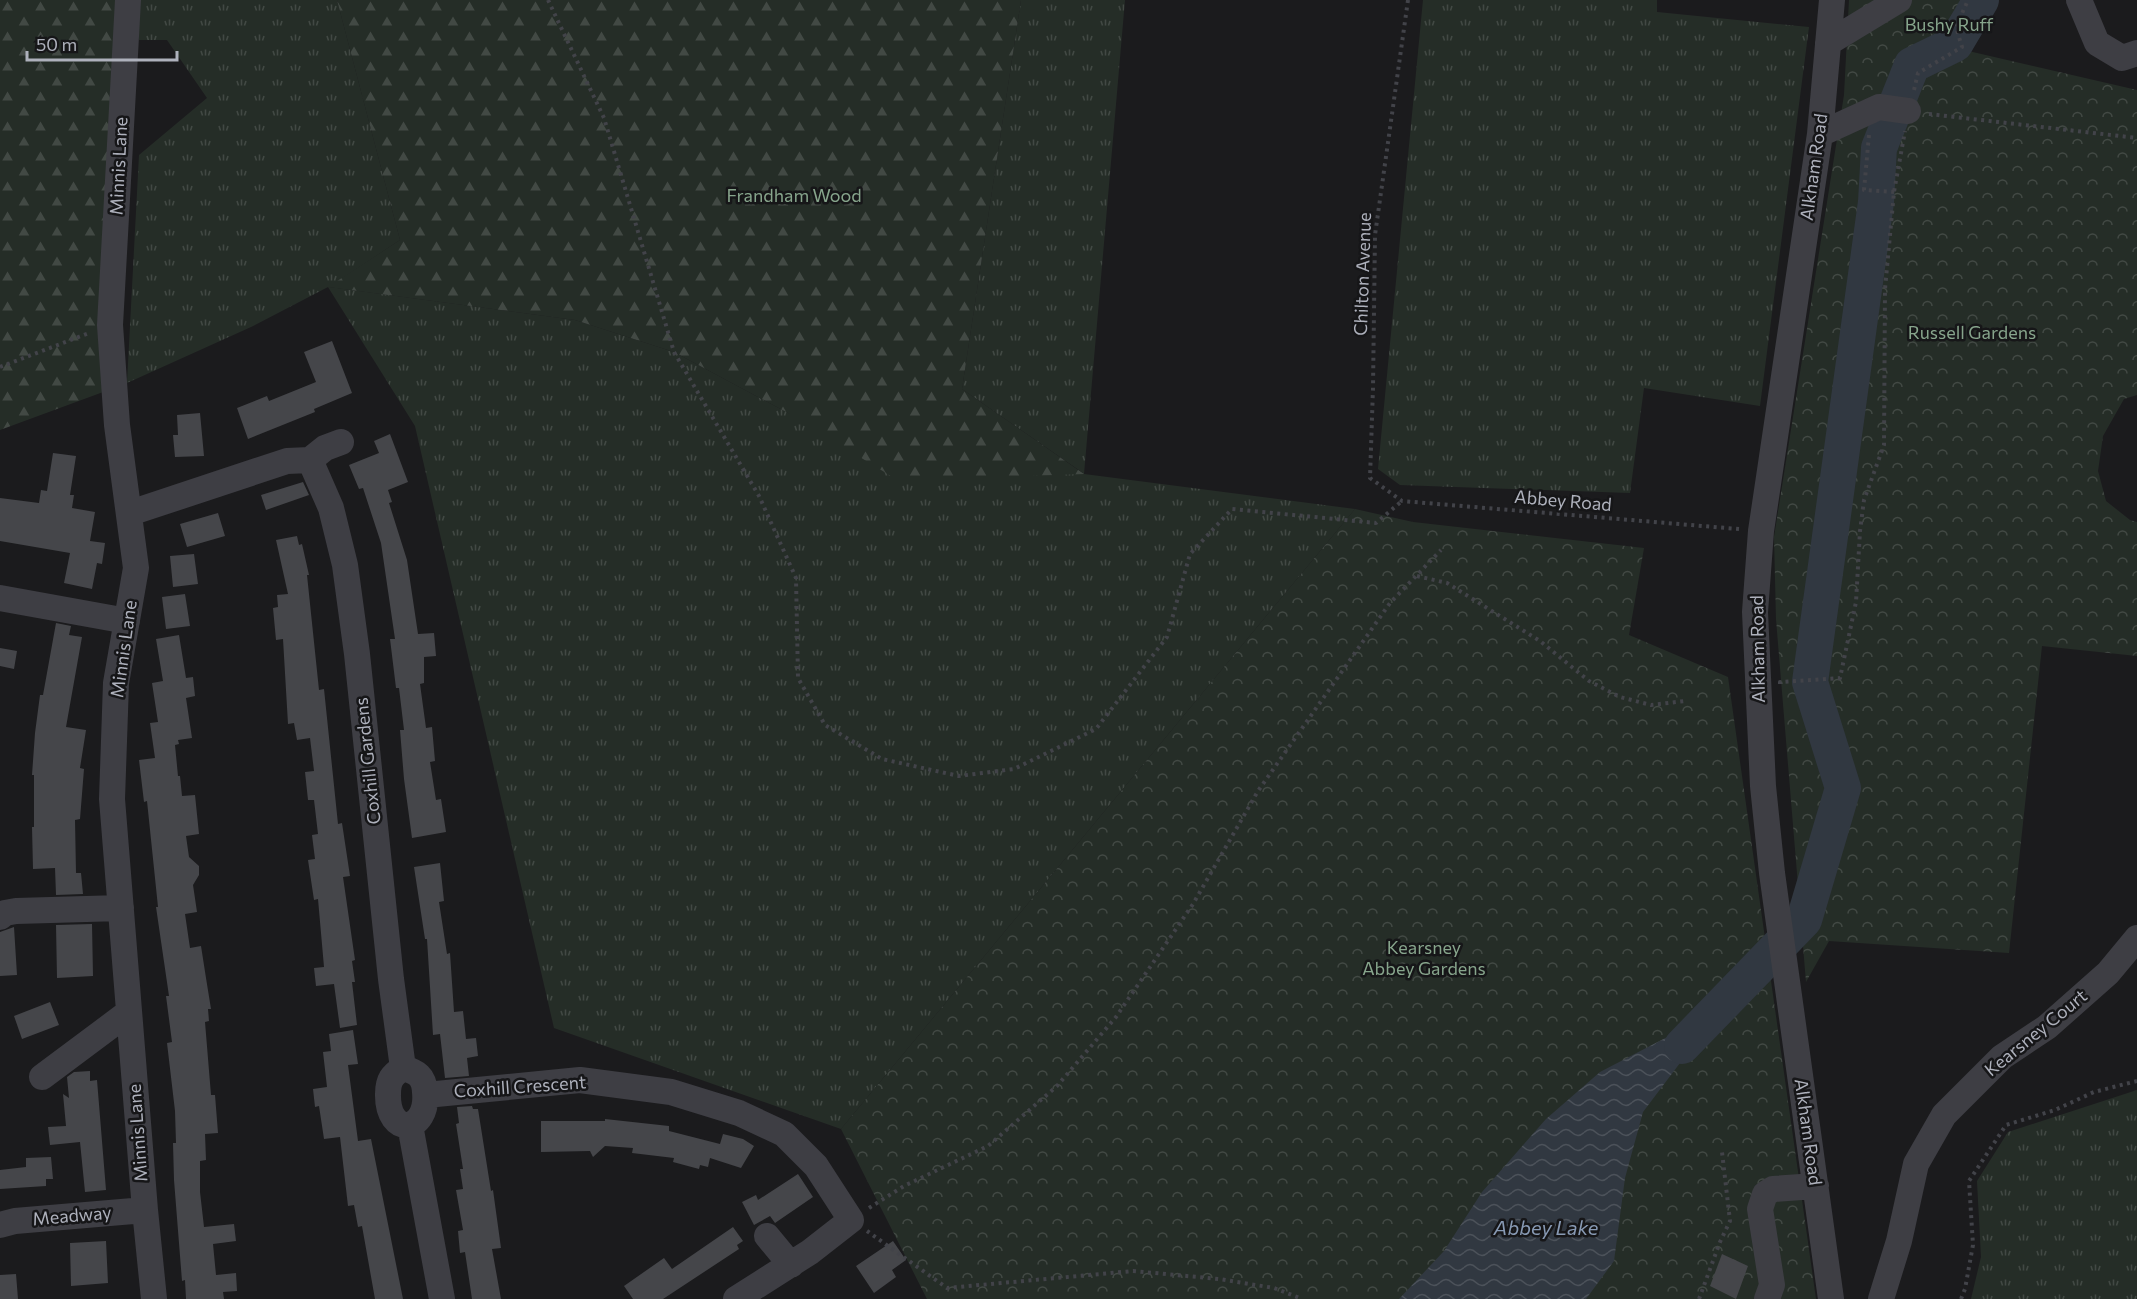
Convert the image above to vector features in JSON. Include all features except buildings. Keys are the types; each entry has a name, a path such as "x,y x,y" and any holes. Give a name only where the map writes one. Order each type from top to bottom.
{"street":[{"name":"Minnis Lane","path":"128,0 110,325 117,425 136,568 116,683 112,799 154,1299"},
{"name":"Alkham Road","path":"1831,1299 1772,873 1763,786 1755,612 1761,531 1820,134 1832,0"},
{"path":"1828,43 1899,0"},
{"path":"2079,0 2097,43 2122,58 2137,54"},
{"path":"1820,134 1879,107 1908,111"},
{"path":"130,513 287,461 310,460 325,448 341,442"},
{"name":"Coxhill Gardens","path":"310,460 331,508 345,565 357,654 391,980 403,1068"},
{"path":"0,598 127,621"},
{"path":"0,917 5,913 16,911 121,908"},
{"name":"Kearsney Court","path":"1881,1299 1899,1242 1916,1164 1944,1115 2002,1057 2047,1027 2108,973 2137,938"},
{"path":"42,1077 129,1012"},
{"path":"403,1068 417,1072 424,1083 426,1095 424,1111 419,1120 410,1125 400,1124 391,1115 388,1102 388,1083 393,1074 403,1068"},
{"name":"Coxhill Crescent","path":"426,1095 580,1080 671,1092 739,1113 784,1134 816,1166 851,1220"},
{"path":"410,1125 442,1299"},
{"path":"1767,1299 1772,1286 1760,1209 1765,1194 1773,1189 1816,1186"},
{"name":"Meadway","path":"0,1225 15,1221 145,1210"},
{"path":"736,1299 810,1252 851,1220"},
{"path":"767,1236 791,1265"}],"path":[{"path":"548,0 604,118 674,352 759,496 796,578 798,678 825,725 882,759 958,776 1014,769 1096,729 1167,637 1190,554 1232,509 1376,523 1402,501"},
{"name":"Chilton Avenue","path":"1402,501 1370,478 1375,235 1408,0"},
{"path":"1780,682 1840,678 1856,602 1864,500 1884,445 1885,289 1894,192 1908,111 1918,73 1962,47 1956,27 1968,0"},
{"path":"1908,111 2137,138"},
{"path":"1846,123 1870,129 1864,190 1894,192"},
{"path":"0,367 110,325"},
{"name":"Abbey Road","path":"1402,501 1761,531"},
{"path":"1302,1299 1274,1288 1219,1279 1133,1271 947,1288 851,1220 904,1186 988,1146 1058,1086 1116,1017 1193,904 1258,791 1390,603 1441,550"},
{"path":"1416,576 1447,583 1540,641 1589,681 1620,697 1651,705 1685,701"},
{"path":"1960,1299 1965,1289 1973,1245 1969,1181 2006,1125 2055,1110 2094,1092 2137,1081"},
{"path":"1699,1299 1730,1221 1722,1152"}],"green space":[{"path":"0,0 128,0 114,388 0,430"},
{"path":"139,0 337,0 400,240 329,287 575,320 674,352 788,413 1083,473 962,389 1021,0 1125,0 1084,474 1355,509 841,1129 554,1028 415,426 328,287 251,327 127,383 139,155 207,98 167,40 139,40"},
{"name":"Frandham Wood","path":"337,0 1021,0 962,389 1084,474 899,481 788,413 674,352 575,320 328,287 400,240"},
{"path":"1423,0 1657,0 1657,12 1809,27 1760,406 1644,388 1630,493 1400,485 1378,469"},
{"name":"Russell Gardens","path":"1849,0 1990,0 1964,50 2137,90 2137,395 2124,399 2103,436 2098,471 2106,501 2130,520 2137,522 2137,656 2042,646 2009,953 1829,941 1806,982 1776,619 1774,537 1844,95"},
{"name":"Kearsney Abbey Gardens","path":"1355,509 1413,522 1644,548 1629,635 1728,677 1816,1299 927,1299 841,1129"},
{"path":"2137,1090 2137,1299 1971,1299 1981,1257 1977,1181 2008,1132"}],"water":[{"name":"Abbey Lake","path":"1673,1034 1686,1055 1643,1112 1625,1178 1614,1261 1586,1299 1399,1299 1444,1251 1482,1192 1546,1119 1600,1072"}],"waterway":[{"path":"1682,1046 1804,920 1843,788 1810,682 1876,202 1879,148 1912,65 1955,44 1981,0"}],"park label":[{"name":"Bushy Ruff","path":"1949,25"}]}
